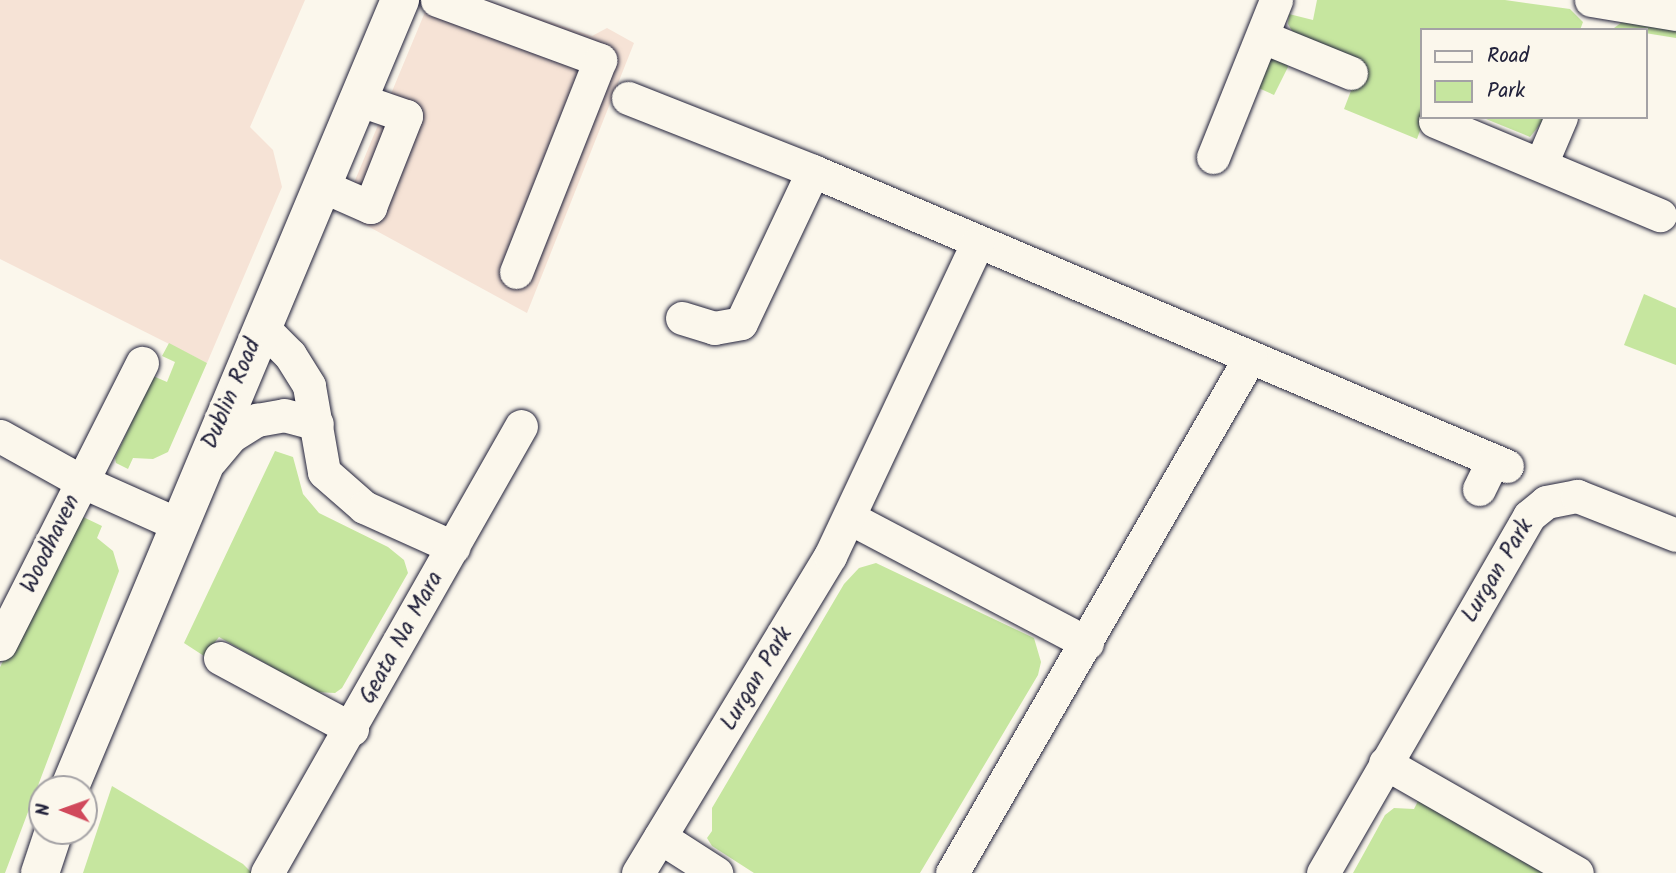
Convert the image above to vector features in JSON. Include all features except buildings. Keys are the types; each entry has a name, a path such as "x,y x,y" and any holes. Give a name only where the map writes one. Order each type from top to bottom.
{"main road":[{"name":"Dublin Road","path":"75,775 196,478 400,0"},
{"path":"40,873 49,845"}],"street":[{"path":"437,0 600,60 516,272"},
{"path":"1213,157 1276,0"},
{"path":"1600,8 1676,14"},
{"path":"1263,37 1351,73"},
{"path":"628,98 813,171 1250,357 1493,472"},
{"path":"320,185 370,207 406,116 357,99"},
{"path":"1541,163 1560,119"},
{"path":"1435,121 1541,163 1660,215"},
{"path":"682,318 714,328 741,323 813,171"},
{"name":"Lurgan Park","path":"638,873 850,518 977,243"},
{"name":"Geata Na Mara","path":"261,326 289,355 309,386 324,472 340,489 364,507 453,547"},
{"path":"952,873 1250,357"},
{"name":"Woodhaven","path":"0,644 142,363"},
{"path":"196,478 231,436 257,420 284,415 317,424"},
{"name":"Geata Na Mara","path":"267,873 352,729 521,426"},
{"name":"Woodhaven","path":"0,436 81,481 177,524"},
{"name":"Lurgan Park","path":"1323,873 1521,526 1546,502 1586,498 1676,535"},
{"path":"850,518 1087,643"},
{"name":"Geata Na Mara","path":"220,658 352,729"},
{"path":"1385,763 1577,873"},
{"path":"660,838 716,873"}],"shaded area":[{"path":"0,0 305,0 250,127 273,150 282,187 207,363 0,259"},
{"path":"430,0 486,0 592,36 607,28 634,43 527,313 351,217 351,190"}],"green space":[{"path":"1317,0 1505,0 1570,9 1583,22 1581,28 1420,28 1420,119 1424,119 1417,139 1344,109 1362,62 1294,34 1288,24 1289,14 1313,20"},
{"path":"1625,20 1676,31 1676,38 1648,33 1648,28 1614,28"},
{"path":"1271,58 1286,62 1288,67 1274,95 1254,86"},
{"path":"1486,119 1544,119 1530,137"},
{"path":"1644,294 1676,308 1676,365 1624,345"},
{"path":"169,343 207,363 168,452 153,459 133,458 128,469 116,463 115,458 153,376 167,382 175,362 162,356"},
{"path":"275,451 293,457 303,494 319,513 388,547 404,560 408,573 342,688 335,693 316,692 219,637 204,656 184,643"},
{"path":"79,515 102,526 97,538 113,551 119,571 42,775 28,775 28,812 5,873 0,873 0,667"},
{"path":"876,563 1034,638 1041,662 1038,675 920,873 754,873 712,846 707,838 712,831 712,808 844,584 859,568"},
{"path":"112,786 243,864 252,873 83,873 92,845 98,845 98,828"},
{"path":"1418,801 1543,873 1353,873 1385,815 1394,808 1414,809"}]}
